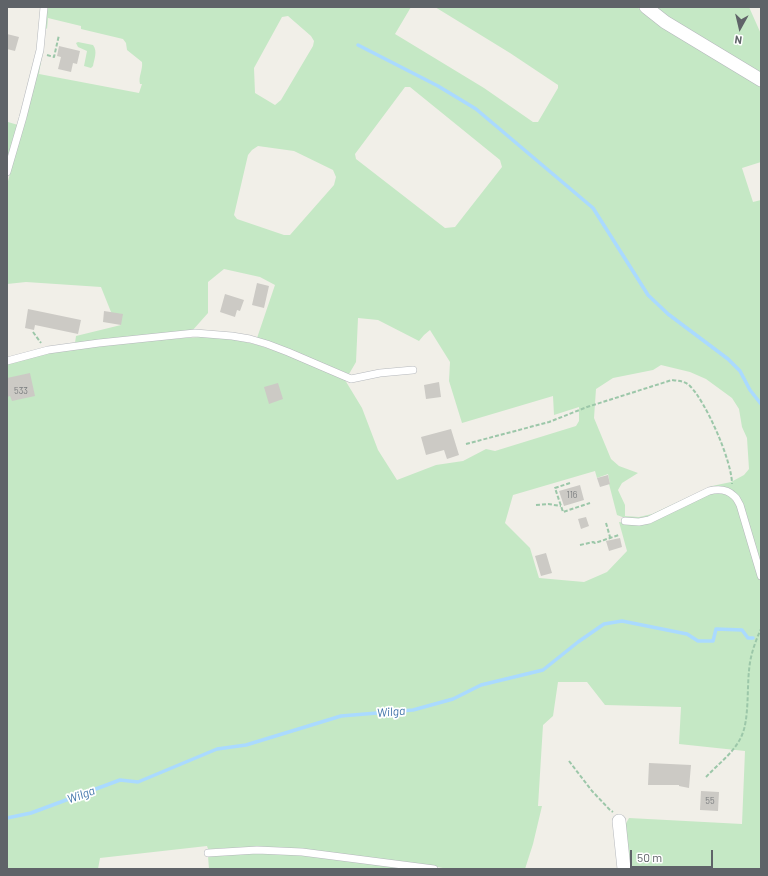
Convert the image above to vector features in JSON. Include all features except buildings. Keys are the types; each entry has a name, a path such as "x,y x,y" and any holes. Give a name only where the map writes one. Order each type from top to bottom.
{"street":[{"path":"646,7 665,22 761,80"},
{"path":"618,818 624,869"}],"lane":[{"path":"7,172 39,54 44,7"},
{"path":"7,361 48,350 99,343 201,334 232,336 267,344 351,379 380,373 413,370"},
{"path":"624,521 638,522 649,520 708,491 718,489 727,491 734,496 740,505 761,576"},
{"path":"208,853 257,850 302,852 434,869"}],"path":[{"path":"42,54 54,57 59,35"},
{"path":"33,332 44,347"},
{"path":"466,444 549,422 587,407 672,380 689,385 701,400 729,463 732,485 727,491"},
{"path":"570,483 555,488 563,512 590,503"},
{"path":"536,505 548,504 561,506"},
{"path":"606,523 610,538"},
{"path":"580,546 593,542 596,543 619,535"},
{"path":"706,777 733,749 738,743 742,734 745,723 749,669 755,643 761,629"},
{"path":"569,761 592,791 618,818"}],"green space":[{"path":"47,7 411,7 395,34 484,88 533,122 538,122 558,88 558,85 510,53 435,7 637,7 654,20 761,85 761,162 742,168 753,202 761,200 761,567 742,503 721,487 656,514 710,493 727,495 738,507 761,582 761,869 627,869 624,827 629,818 742,824 745,751 679,744 681,707 605,705 587,682 558,682 553,716 543,725 538,806 542,806 533,844 525,869 449,869 425,865 247,848 208,849 207,846 100,858 98,869 7,869 7,364 48,352 166,339 203,337 229,338 258,345 299,359 345,380 362,408 378,450 397,480 436,465 463,461 486,449 495,451 576,426 579,421 579,407 554,415 553,396 462,423 449,381 450,362 430,330 419,341 378,320 358,318 356,362 349,374 257,338 275,285 260,277 224,269 208,282 208,313 192,331 75,343 76,336 121,325 111,312 101,287 26,282 7,284 7,185 27,110 43,36 45,36 39,74 139,93 142,84 140,84 140,76 142,62 127,50 126,43 123,39 81,29 81,26 48,18 47,29 44,27","holes":["288,16 311,36 314,41 313,46 281,100 275,105 255,93 254,68 282,17","405,87 410,87 500,160 502,167 455,227 445,228 356,159 355,154","258,146 294,151 333,170 336,177 334,185 290,235 284,235 237,219 234,215 248,155","661,365 690,372 706,379 732,398 739,409 742,427 747,438 749,469 744,475 731,482 712,486 652,514 639,517 625,516 625,505 618,490 622,483 638,473 619,466 611,459 594,418 596,389 613,378 653,370","595,471 597,478 608,474 617,515 633,519 649,517 632,524 619,522 627,551 607,572 584,582 539,578 530,548 505,523 513,495"]},
{"path":"654,7 749,7 761,34 761,75 685,28"},
{"path":"78,42 93,45 94,47 95,56 93,66 91,68 84,66 87,51 78,47 76,43"},
{"path":"8,122 18,125 7,163 7,126"},
{"path":"260,853 295,854 419,869 209,869 208,856"}],"waterway":[{"path":"358,45 438,86 476,109 593,208 648,295 668,314 728,359 740,371 750,390 761,404"},
{"name":"Wilga","path":"7,818 31,813 120,780 138,782 217,749 246,745 341,716 413,710 453,699 481,685 543,670 578,642 604,624 622,621 687,634 698,641 713,641 716,629 742,630 748,638 753,638"}]}
